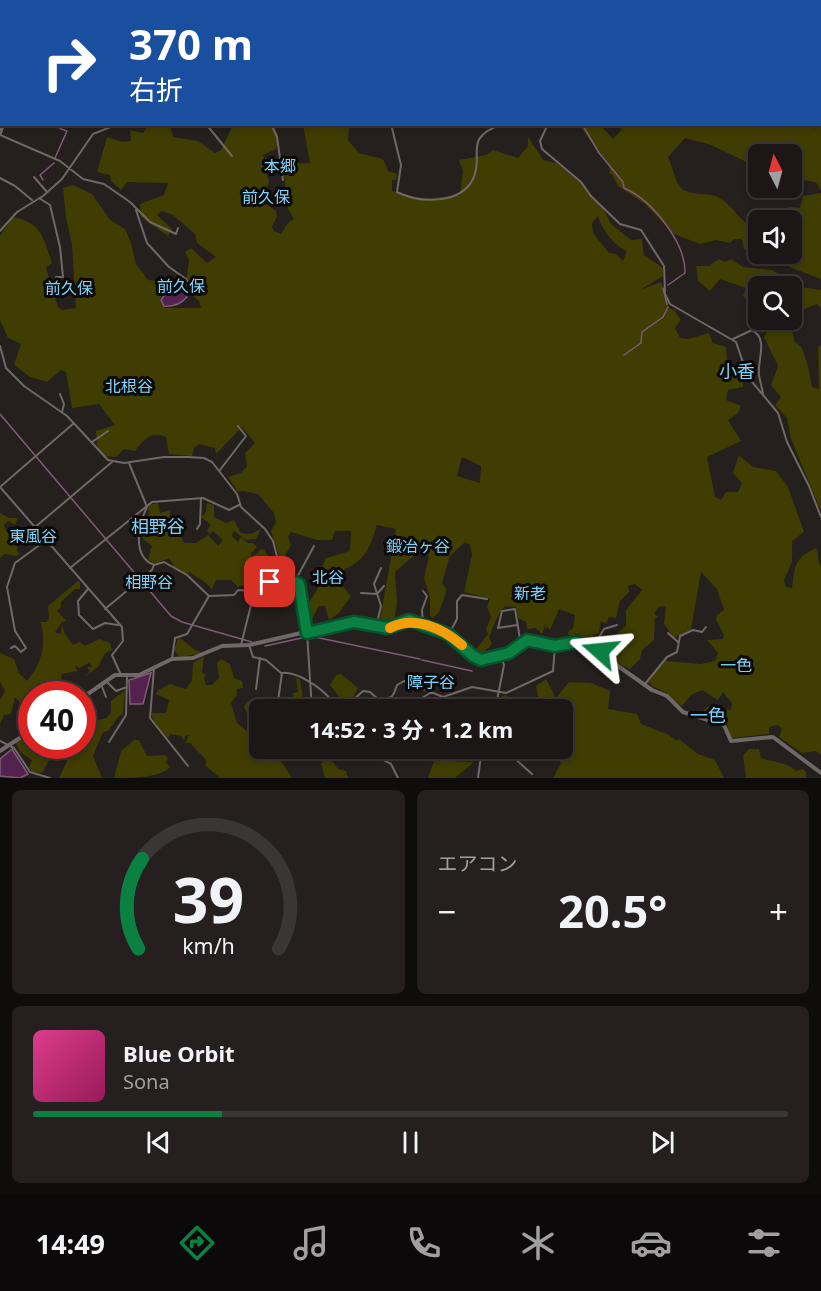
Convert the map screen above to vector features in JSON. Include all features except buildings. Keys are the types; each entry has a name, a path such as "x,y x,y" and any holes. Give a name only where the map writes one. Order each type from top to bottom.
{"street":[{"path":"0,231 17,212 47,192 71,168 89,137 112,126"},
{"path":"208,126 232,156"},
{"path":"272,126 277,137 283,180"},
{"path":"391,126 401,165 398,192 437,199 451,197 466,189 474,176 478,142 487,131 500,126"},
{"path":"547,126 540,141 542,149 581,182 591,196 620,224 641,230 664,266 665,294 670,304 733,339 748,377 778,413 787,442 810,486 821,517"},
{"path":"0,134 71,168 83,178 108,186 157,225 176,234 178,228"},
{"path":"34,177 47,192"},
{"path":"0,178 15,186 32,201"},
{"path":"39,198 50,206 60,247 63,277 56,277 56,282"},
{"path":"135,207 147,243 169,267 186,279 196,293"},
{"path":"733,339 752,330 759,338 762,355 759,376 763,395"},
{"path":"0,346 6,368 24,386 74,423 104,458 112,462 164,457 204,459 220,470 237,494 239,505 265,529 273,541 282,576"},
{"path":"60,394 64,405 62,412"},
{"path":"74,423 0,487 124,632 123,641 112,655 121,675"},
{"path":"220,470 246,436 238,426"},
{"path":"92,442 108,431"},
{"path":"34,528 112,462"},
{"path":"129,462 147,505 139,523 139,539 146,560 154,566"},
{"path":"70,568 147,505 156,501 175,502 201,498 229,510 239,505"},
{"path":"197,529 200,524 201,498"},
{"path":"11,648 15,646 21,652 26,648 15,631 6,595 9,575 22,557 45,541"},
{"path":"295,582 314,546"},
{"path":"105,609 140,581 154,566 168,563 176,571 187,575 209,596 234,596 238,590 253,591"},
{"path":"376,627 381,606 374,584 381,568"},
{"path":"242,641 256,585 282,576 295,582 300,588 307,633 312,699"},
{"path":"377,594 384,586"},
{"path":"88,589 78,601 76,609 84,621 96,629 105,623 119,625"},
{"path":"423,591 427,596 422,610 423,625"},
{"path":"361,593 377,594"},
{"path":"449,634 457,619 457,601 462,595 487,599"},
{"path":"172,659 175,638 183,637 209,596"},
{"path":"517,625 498,628 502,610 515,609 521,645"},
{"path":"96,688 121,675 139,675 172,659 193,658 215,648 242,641 249,645 349,622 388,628 409,620 449,634 477,659 501,656 532,640 555,646 571,642 593,647 645,684 667,696 683,712 724,725 731,741 773,737 821,772"},
{"path":"593,647 604,629 617,625"},
{"path":"645,684 667,657 677,652 678,642 683,634 694,630 702,632 706,627"},
{"path":"668,633 678,642"},
{"path":"249,645 251,656 260,658 282,673 293,673 329,699"},
{"path":"389,699 395,695 397,685 404,681 444,696 472,687 506,693 553,671 555,646"},
{"path":"496,699 504,665 501,656"},
{"path":"256,689 260,658"},
{"path":"154,669 150,718 188,766"},
{"path":"278,699 282,673"},
{"path":"109,742 126,715 127,676"},
{"path":"104,682 116,691 127,687"},
{"path":"104,682 106,697"},
{"path":"355,699 363,691 370,692 378,699"},
{"path":"420,699 432,692"},
{"path":"0,752 18,739"},
{"path":"0,741 10,744 30,772 50,778"},
{"path":"382,759 391,764 398,778"},
{"path":"478,778 481,759"},
{"path":"515,759 532,774"}],"shaded area":[{"path":"147,126 172,126 173,137 198,141 215,153 221,150 232,127 230,126 274,126 278,135 276,149 263,155 269,182 262,201 276,211 277,216 272,227 274,231 281,234 288,223 294,219 288,209 283,164 310,163 303,126 349,126 348,140 359,153 383,159 388,171 397,174 396,180 392,180 392,191 424,199 460,195 463,171 459,160 486,155 493,150 518,158 528,146 528,137 543,160 556,163 582,184 605,212 611,224 631,240 642,239 644,255 663,268 663,276 640,290 661,282 669,308 674,310 681,320 675,328 680,338 688,339 709,333 713,343 726,347 728,370 742,376 743,387 728,390 726,400 741,406 738,413 728,420 741,441 707,457 715,497 721,500 726,492 738,492 742,483 733,473 740,456 753,467 776,471 788,487 804,532 792,541 792,562 784,580 786,587 792,588 795,568 803,555 816,548 817,550 821,566 821,755 816,751 802,753 779,737 782,729 778,725 769,727 769,734 731,738 727,725 699,716 707,707 731,710 732,703 723,692 718,700 702,690 691,695 682,706 648,682 665,661 701,664 715,661 718,653 707,640 723,639 724,635 716,620 717,615 724,610 717,589 701,572 691,629 674,638 664,624 666,606 658,607 654,614 658,617 655,618 654,640 642,650 640,659 630,669 616,663 607,654 616,634 626,626 626,610 642,590 635,584 628,586 629,592 620,601 616,618 609,617 606,624 601,621 599,633 588,639 577,634 569,636 568,632 573,628 575,615 559,609 551,628 545,629 546,623 542,634 536,628 527,629 526,622 518,618 516,607 505,606 489,637 492,644 481,655 474,652 488,634 486,629 491,617 487,607 490,599 464,592 472,555 470,545 465,542 450,556 442,583 447,590 439,612 433,618 430,616 430,598 424,578 429,556 417,553 395,572 397,603 394,622 386,626 379,625 396,529 377,525 363,557 345,569 339,582 351,596 339,613 329,620 325,606 319,606 311,621 307,620 308,604 318,588 315,582 326,558 350,551 351,531 335,531 332,540 317,540 291,532 288,537 291,545 281,562 271,531 276,522 274,513 258,494 238,492 228,477 241,473 247,466 245,453 255,443 242,427 216,454 215,448 199,444 194,448 192,456 169,454 166,437 156,435 145,440 135,451 124,449 116,457 103,456 97,446 96,431 115,425 99,404 72,408 66,372 61,370 47,382 30,377 14,365 21,344 8,338 0,320 0,236 13,217 36,227 52,263 46,268 58,307 62,310 76,308 72,244 63,188 73,185 92,194 110,220 125,229 136,264 148,280 162,281 166,287 160,300 165,308 201,308 199,301 185,289 189,260 185,252 191,248 207,263 216,257 197,243 195,234 173,215 162,211 157,215 172,229 168,236 141,217 140,204 164,195 168,183 127,182 121,190 111,181 110,175 97,172 107,137 122,142 131,141 130,130 143,133","holes":["598,216 602,226 618,246 627,251 623,261 616,254 609,253 593,233 592,223","462,457 481,466 480,483 457,476"]},
{"path":"580,126 601,126 613,139 622,129 618,126 810,126 815,129 814,126 821,126 821,191 817,183 805,180 802,182 802,144 748,144 748,163 711,145 685,138 668,157 678,184 682,188 691,193 718,197 748,224 748,251 744,249 742,239 734,239 730,243 716,240 700,244 674,234 645,204 618,186 612,174 609,174 610,168"},
{"path":"821,193 821,279 786,264 802,264 802,210 786,210 789,207 800,208 803,196"},
{"path":"719,259 724,262 732,259 743,267 772,270 782,276 748,276 748,302 743,296 746,288 720,279 710,291 698,281 696,266 709,266"},
{"path":"186,279 184,290 187,297 177,304 164,306 161,300 166,293 167,286"},
{"path":"802,287 821,290 821,309 817,304 802,310"},
{"path":"767,330 792,330 795,342 802,348 812,387 819,389 818,347 821,345 821,511 791,439 787,418 775,405 781,397 771,385 778,366 764,337"},
{"path":"158,503 160,513 170,510 170,516 176,525 167,524 179,532 184,543 196,543 208,535 218,546 223,540 213,531 210,534 207,530 211,525 201,517 206,512 207,503 214,505 214,517 226,523 234,520 241,533 251,534 261,529 256,539 246,540 234,531 232,536 238,542 241,537 257,547 251,554 252,557 261,549 264,550 275,566 276,573 270,579 245,589 243,585 238,587 231,580 216,580 212,589 190,572 187,574 177,571 169,558 154,564 148,559 152,546 142,538 148,523 149,505"},
{"path":"0,513 9,518 18,518 15,525 9,521 4,524 6,531 15,537 27,535 37,538 30,543 18,542 17,551 20,553 17,556 4,554 0,558"},
{"path":"78,581 80,582 80,589 75,589 61,602 61,607 57,611 67,621 62,622 55,632 61,634 62,624 65,634 73,645 80,642 85,646 99,639 110,643 112,650 105,653 98,667 85,677 90,671 87,667 93,667 89,663 79,668 75,665 77,671 62,674 61,681 27,681 40,660 43,637 40,622 47,622 49,618 48,606"},
{"path":"179,637 195,650 203,653 180,657 174,650"},
{"path":"0,653 14,659 19,673 27,681 18,681 18,700 15,697 11,714 4,715 0,724 0,700 5,691 0,682"},
{"path":"204,656 202,673 206,675 204,679 206,685 212,685 219,678 217,663 221,659 230,664 234,678 242,681 243,688 237,689 237,695 231,703 237,723 247,731 249,729 249,759 282,759 281,761 292,778 220,778 206,766 206,760 190,743 185,743 189,735 185,736 184,741 181,736 170,734 168,738 154,723 151,713 166,713 169,700 156,694 158,690 170,684 186,689 192,680 193,663"},
{"path":"151,673 143,704 130,704 129,680"},
{"path":"341,674 358,688 354,699 341,699 330,685 336,675"},
{"path":"296,678 300,680 303,699 294,699 293,693 298,692"},
{"path":"546,679 556,698 569,682 591,683 610,691 608,709 637,714 641,724 669,735 676,741 679,739 698,754 715,760 724,778 553,778 561,763 558,759 573,759 573,699 535,699 538,697 536,686"},
{"path":"125,690 123,714 108,731 103,732 96,749 96,721 106,718 111,713 111,701"},
{"path":"505,695 513,699 500,699"},
{"path":"249,701 249,719 244,706"},
{"path":"134,740 139,740 147,756 165,755 170,767 166,771 153,775 114,778 121,751"},
{"path":"12,749 28,774 20,778 0,776 0,759"},
{"path":"749,749 759,749 761,758 784,764 796,771 803,769 806,772 806,778 746,778 743,756"},
{"path":"30,759 50,759 42,773 32,772 29,767"},
{"path":"67,759 94,759 102,778 59,778"},
{"path":"324,759 331,759 338,769 346,771 348,778 325,778 321,763"},
{"path":"432,759 474,762 455,778 428,778 434,761"}],"waterway":[{"path":"54,126 60,128"},
{"path":"583,126 599,153 623,182 624,188 656,212 674,236 684,261 685,273 668,285"},
{"path":"55,158 67,131 61,129"},
{"path":"43,180 40,175 54,163"},
{"path":"663,288 667,304"},
{"path":"624,355 641,343 642,332 663,317 668,307"},
{"path":"0,414 171,616 182,622 252,642"},
{"path":"310,636 420,659"},
{"path":"265,646 306,637"},
{"path":"422,660 472,671"}],"slow traffic":[{"path":"390,628 409,620 448,634 462,645"}],"district":[{"name":"本郷","path":"280,166"},
{"name":"前久保","path":"266,197"},
{"name":"前久保","path":"181,286"},
{"name":"前久保","path":"69,288"},
{"name":"小香","path":"737,372"},
{"name":"北根谷","path":"129,386"},
{"name":"相野谷","path":"158,527"},
{"name":"東風谷","path":"33,536"},
{"name":"鍛冶ヶ谷","path":"418,546"},
{"name":"北谷","path":"328,577"},
{"name":"相野谷","path":"149,582"},
{"name":"新老","path":"530,593"},
{"name":"一色","path":"736,665"},
{"name":"障子谷","path":"431,682"},
{"name":"一色","path":"708,716"}],"route":[{"path":"270,582 282,576 299,584 307,633 354,622 388,628 409,620 448,634 473,656 481,660 509,653 527,640 555,646 576,642 600,651"}]}
